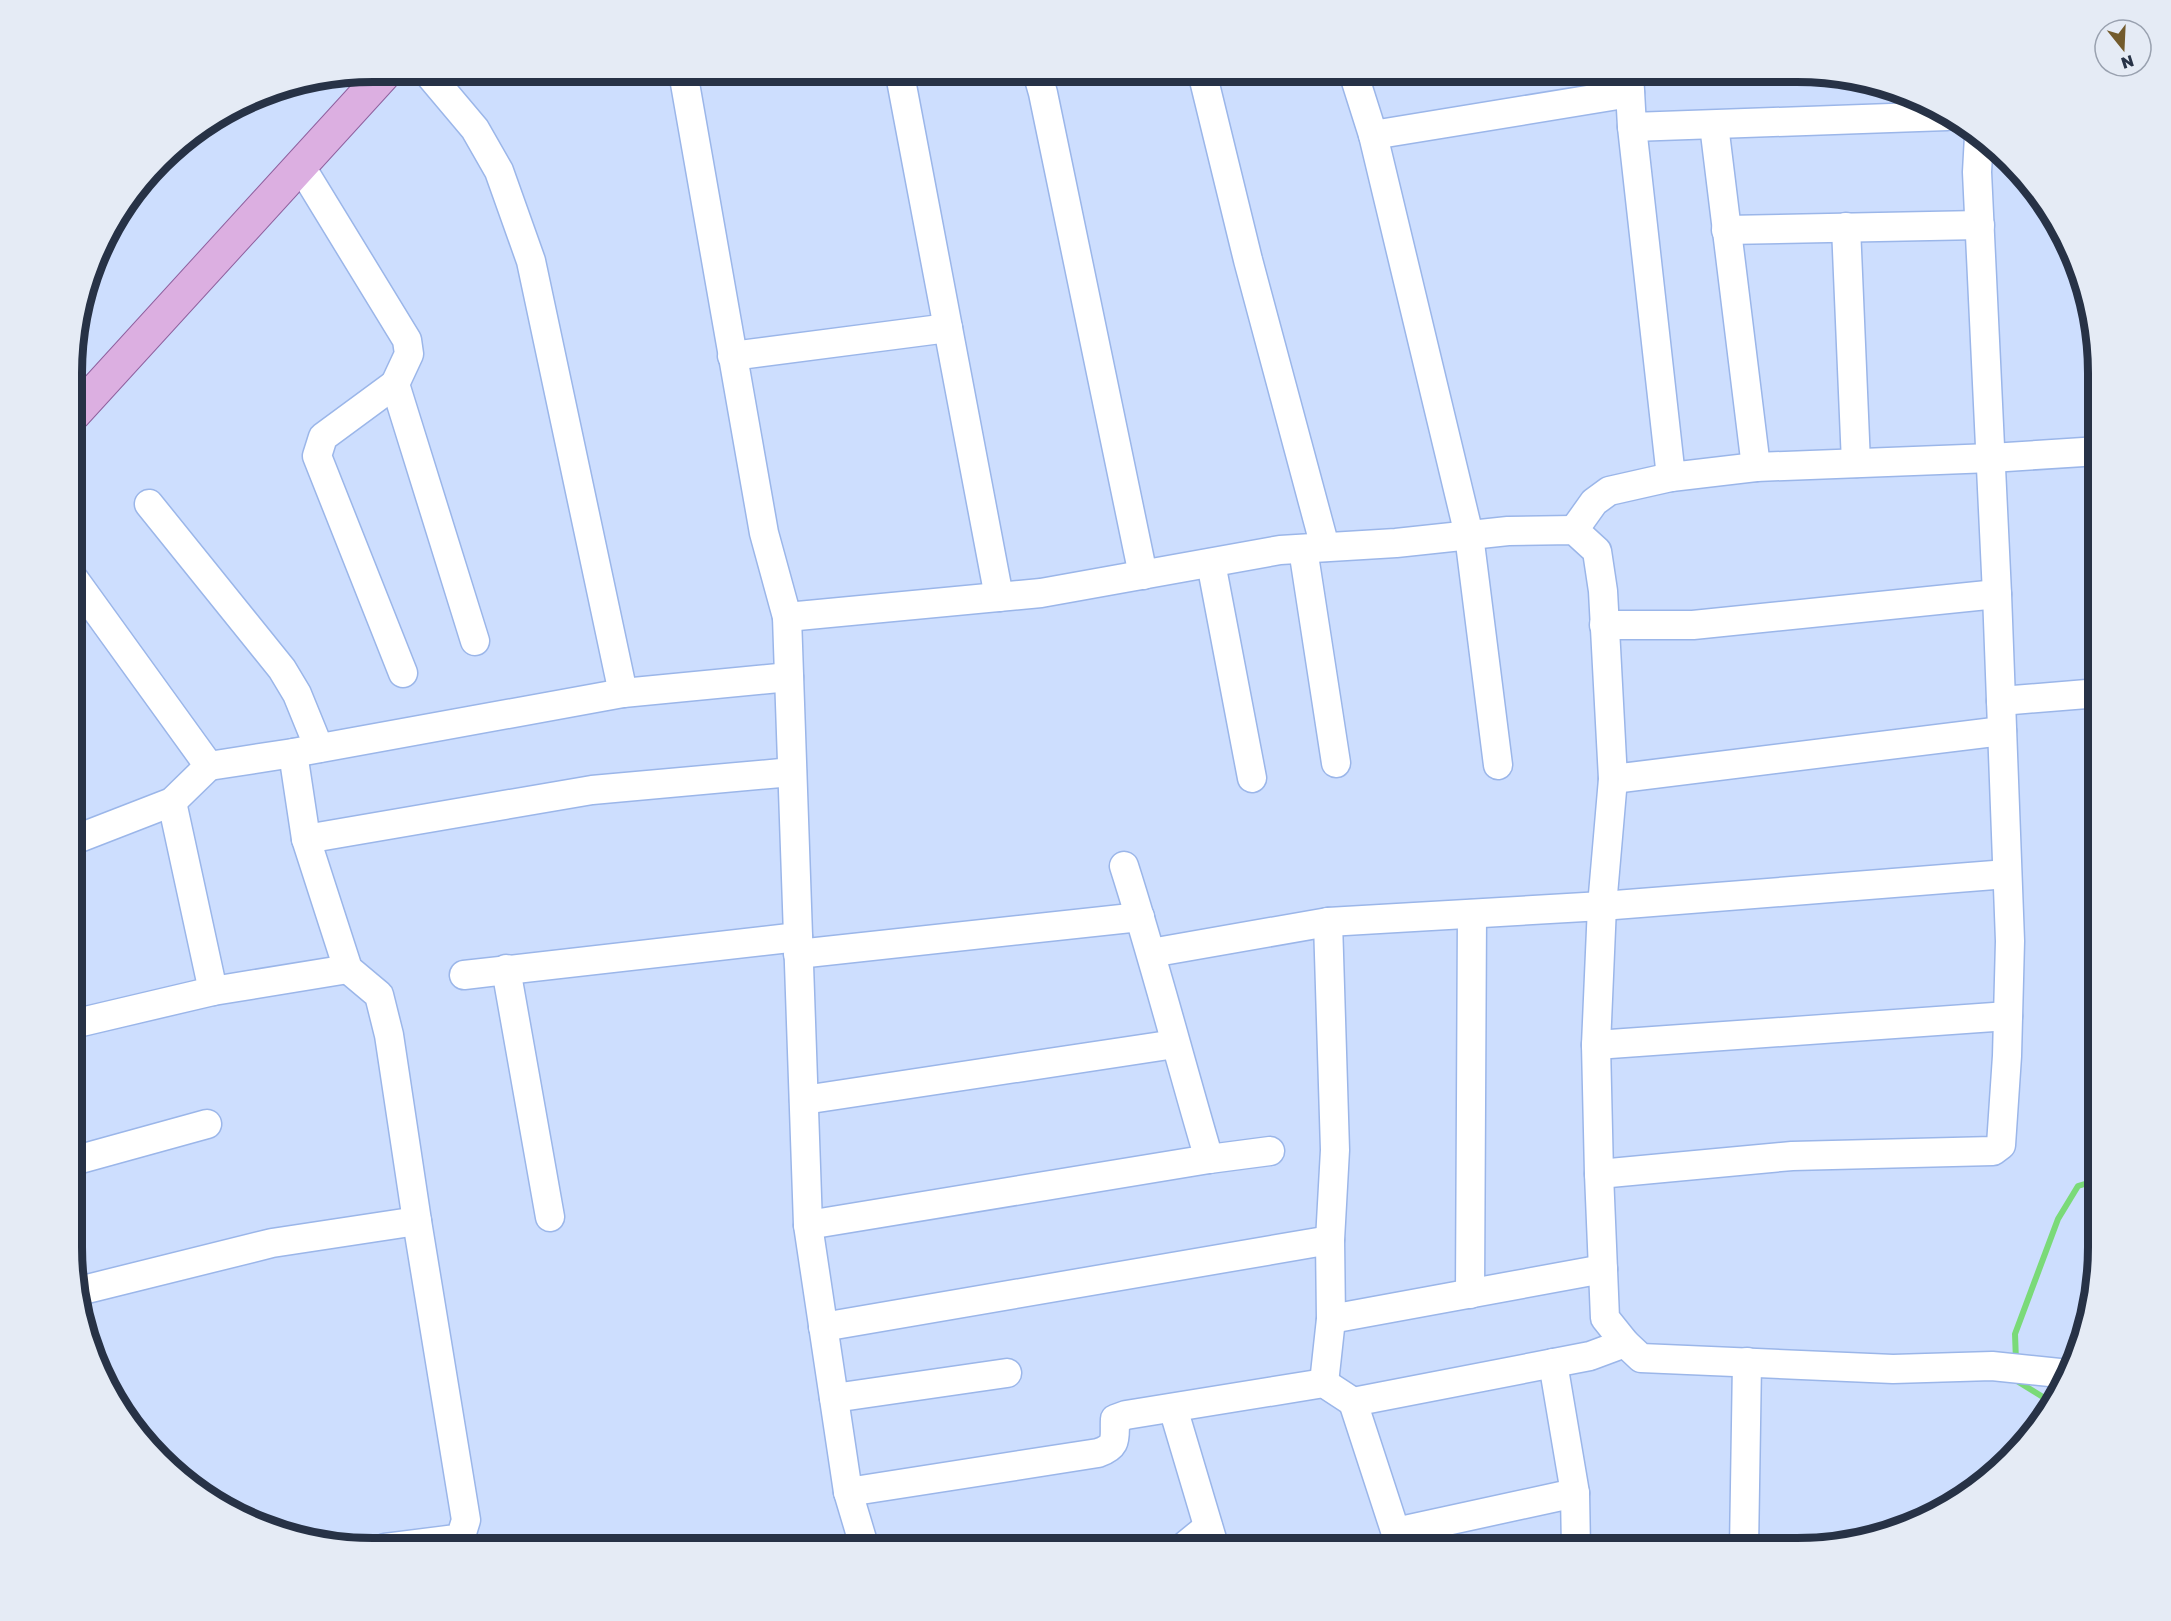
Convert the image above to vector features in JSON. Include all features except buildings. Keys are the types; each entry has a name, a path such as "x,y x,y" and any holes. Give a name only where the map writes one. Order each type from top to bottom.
{"main road":[{"path":"82,405 377,82"}],"street":[{"path":"435,82 475,129 499,171 531,261 623,693"},
{"path":"685,82 764,532 787,617 808,1225 848,1492 862,1538"},
{"path":"901,82 999,597"},
{"path":"1040,82 1143,575"},
{"path":"1204,82 1314,548 1336,763"},
{"path":"1356,82 1373,135 1468,535 1498,765"},
{"path":"1373,135 1630,83 1632,127 1671,477"},
{"path":"1632,127 1929,114"},
{"path":"1714,125 1755,467"},
{"path":"1599,1174 1792,1156 1993,1151 2001,1145 2010,941 1997,594 1977,172 1978,146"},
{"path":"300,165 407,340 409,354 395,384 323,437 317,456 403,673"},
{"path":"1726,230 1980,225"},
{"path":"1846,227 1856,463"},
{"path":"732,356 948,328"},
{"path":"395,384 476,640"},
{"path":"1574,530 1594,502 1609,491 1671,477 1755,467 1991,458 2088,452"},
{"path":"148,504 282,669 297,694 306,750 306,839 348,969 379,995 388,1035 466,1520 462,1533 457,1538"},
{"path":"787,617 1041,593 1280,550 1508,531 1574,530 1597,551 1603,591 1613,779 1602,906 1596,1045 1605,1318 1625,1343 1641,1358 1893,1369 1992,1366 2060,1373"},
{"path":"1211,562 1252,778"},
{"path":"82,590 209,766"},
{"path":"1604,625 1693,625 1997,594"},
{"path":"82,837 172,802 209,766 623,693 789,677"},
{"path":"2001,701 2088,694"},
{"path":"1613,779 2002,731"},
{"path":"306,839 592,790 792,772"},
{"path":"172,802 213,992"},
{"path":"1124,866 1209,1159"},
{"path":"1151,953 1328,922 1602,906 2007,874"},
{"path":"1470,1294 1472,914"},
{"path":"465,975 506,969 1140,917"},
{"path":"1324,1383 1331,1319 1330,1240 1335,1150 1328,922"},
{"path":"82,1022 213,992 348,969"},
{"path":"506,969 550,1217"},
{"path":"1596,1045 2008,1016"},
{"path":"804,1100 1175,1044"},
{"path":"82,1159 207,1124"},
{"path":"808,1225 1209,1159 1270,1152"},
{"path":"86,1289 272,1243 417,1221"},
{"path":"823,1327 1330,1240"},
{"path":"1331,1319 1603,1269"},
{"path":"1353,1402 1590,1356 1625,1343"},
{"path":"1744,1538 1747,1362"},
{"path":"1553,1363 1575,1493 1576,1538"},
{"path":"834,1398 1007,1373"},
{"path":"848,1492 1098,1453 1113,1445 1116,1438 1115,1419 1117,1416 1324,1383 1353,1402 1397,1538"},
{"path":"1173,1408 1211,1538"},
{"path":"1406,1538 1575,1493"}],"waterway":[{"path":"2016,1361 2015,1334 2058,1219 2078,1186 2088,1183"},
{"path":"2017,1377 2017,1381 2045,1399"}]}
